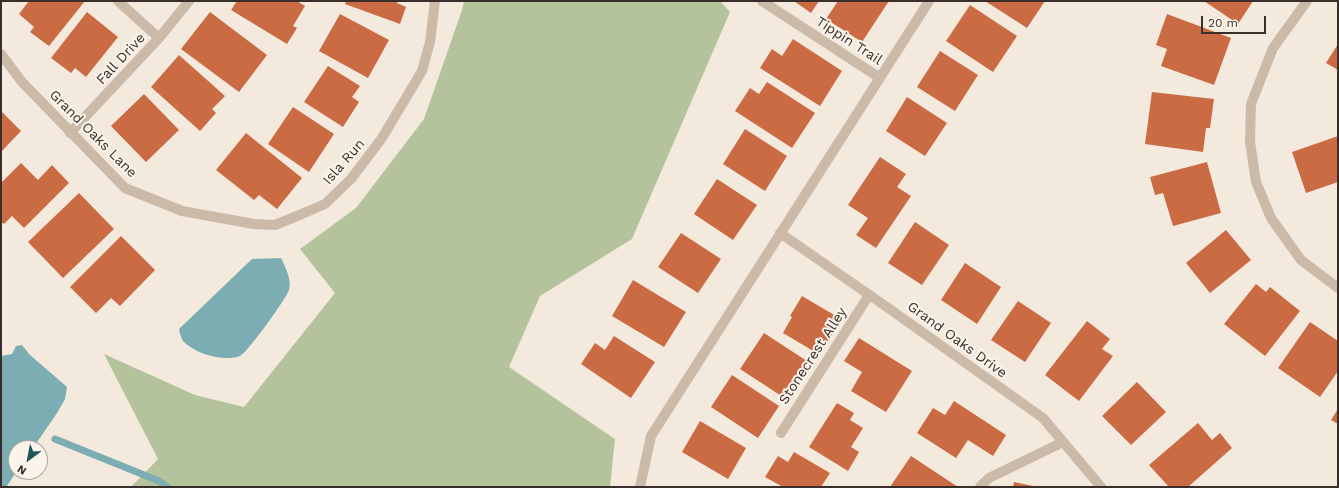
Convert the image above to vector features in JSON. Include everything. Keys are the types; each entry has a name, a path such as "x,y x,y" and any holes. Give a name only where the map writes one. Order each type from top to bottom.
{"street":[{"path":"118,1 159,38"},
{"name":"Fall Drive","path":"70,133 159,38 189,1"},
{"name":"Isla Run","path":"182,211 254,224 275,225 325,204 351,179 382,138 422,71 430,42 435,1"},
{"name":"Tippin Trail","path":"762,1 880,78"},
{"path":"640,487 651,436 929,1"},
{"path":"1307,1 1273,48 1251,104 1250,142 1256,182 1271,218 1301,260 1338,288"},
{"name":"Grand Oaks Lane","path":"1,54 22,82 125,188 182,211"},
{"name":"Grand Oaks Drive","path":"780,234 870,295 1042,418 1101,487"},
{"name":"Stonecrest Alley","path":"781,433 870,295"},
{"path":"980,487 989,478 1063,442"}],"green space":[{"path":"464,1 720,1 730,12 632,239 540,296 509,367 615,439 610,487 131,487 158,459 104,354 195,395 244,407 335,293 300,249 356,208 424,119"}],"water":[{"path":"281,258 290,282 289,290 266,325 251,345 240,356 226,358 210,356 195,350 183,341 179,329 252,259"},
{"path":"22,345 29,354 67,387 65,399 38,440 8,440 8,480 11,480 7,486 1,487 1,356 12,354 16,346"}],"building":[{"path":"29,1 85,1 49,46 30,32 34,27 19,14"},
{"path":"237,1 297,1 305,6 293,26 297,28 287,44 231,10"},
{"path":"346,1 398,1 397,3 406,7 400,24 345,4"},
{"path":"794,1 819,1 811,13"},
{"path":"838,1 889,1 862,42 826,19"},
{"path":"985,1 1045,1 1027,28"},
{"path":"1204,1 1253,1 1238,24"},
{"path":"970,5 1017,36 993,72 946,41"},
{"path":"87,12 118,37 86,77 75,68 71,73 51,58"},
{"path":"210,12 267,55 239,92 181,49"},
{"path":"340,14 389,40 368,78 319,51"},
{"path":"1167,14 1231,38 1214,85 1161,66 1167,49 1156,45"},
{"path":"793,39 842,71 820,106 760,68 772,49 782,56"},
{"path":"1338,44 1338,70 1326,63"},
{"path":"940,51 978,75 955,111 917,87"},
{"path":"179,55 225,96 212,109 216,113 200,131 151,87"},
{"path":"328,66 360,86 352,97 359,102 343,127 304,102"},
{"path":"767,82 815,113 792,148 735,111 750,88 759,94"},
{"path":"1152,92 1214,99 1210,128 1206,128 1203,152 1145,144"},
{"path":"144,94 179,130 146,162 111,126"},
{"path":"907,97 947,123 925,156 886,131"},
{"path":"293,107 334,134 309,172 268,144"},
{"path":"1,111 21,131 1,152"},
{"path":"745,129 787,156 765,191 723,164"},
{"path":"246,133 302,178 277,209 259,195 254,200 216,170"},
{"path":"1338,136 1338,182 1306,193 1292,152"},
{"path":"880,157 906,174 897,187 911,196 876,248 856,235 868,218 848,205"},
{"path":"1207,162 1221,213 1173,226 1163,193 1155,195 1150,177"},
{"path":"21,163 38,180 52,165 69,183 24,228 12,216 4,224 1,222 1,183"},
{"path":"717,179 757,205 733,240 694,214"},
{"path":"79,193 114,229 63,278 28,242"},
{"path":"915,222 949,245 922,285 888,263"},
{"path":"1226,230 1251,260 1210,293 1186,263"},
{"path":"681,233 721,259 698,293 658,267"},
{"path":"121,236 155,270 120,306 111,298 96,313 70,287"},
{"path":"965,263 1001,287 977,324 941,300"},
{"path":"633,280 686,312 664,347 612,316"},
{"path":"1256,284 1266,292 1270,287 1300,311 1265,356 1224,324"},
{"path":"802,296 841,319 820,355 783,333 792,317 790,316"},
{"path":"1018,301 1051,323 1025,362 991,340"},
{"path":"1087,321 1110,339 1102,349 1113,356 1079,401 1045,375"},
{"path":"1310,322 1338,341 1338,371 1320,397 1278,368"},
{"path":"764,333 810,363 786,399 740,369"},
{"path":"614,336 655,362 631,398 581,364 595,343 605,350"},
{"path":"859,338 912,371 886,412 851,391 862,372 844,361"},
{"path":"732,375 779,406 758,438 711,407"},
{"path":"1137,382 1166,412 1131,445 1102,416"},
{"path":"954,401 1006,435 993,456 968,440 956,458 917,433 933,408 945,415"},
{"path":"837,403 854,413 850,420 863,428 851,447 859,452 848,471 809,447"},
{"path":"1338,409 1338,424 1331,420"},
{"path":"700,421 746,448 728,479 682,452"},
{"path":"1198,423 1212,440 1220,433 1232,448 1188,487 1169,487 1149,465"},
{"path":"794,452 830,473 821,487 783,487 765,477 778,456 788,462"},
{"path":"911,456 958,487 890,487"},
{"path":"1014,482 1033,486 1033,487 1013,487"}],"waterway":[{"path":"55,439 159,481 167,487"}]}
